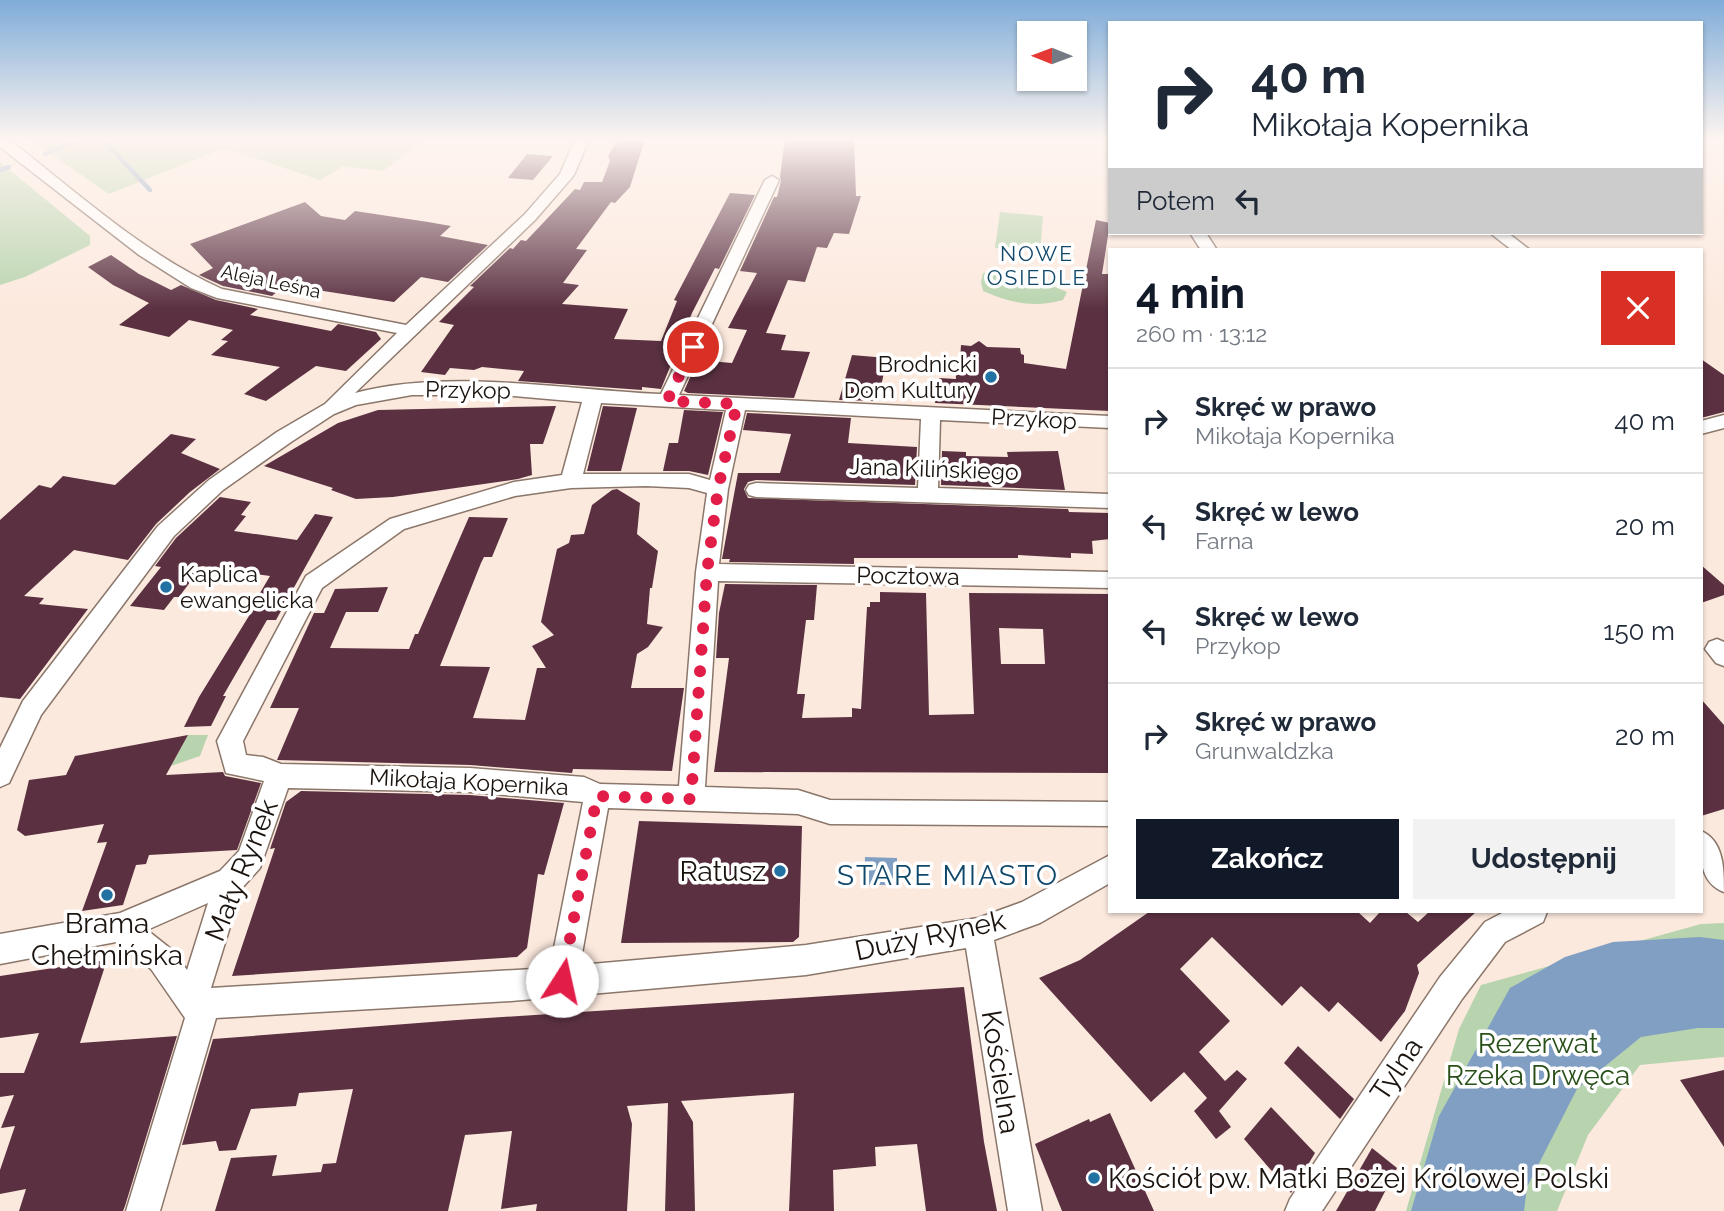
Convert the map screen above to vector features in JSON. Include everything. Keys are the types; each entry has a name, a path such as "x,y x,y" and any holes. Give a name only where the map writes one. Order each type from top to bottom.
{"street":[{"name":"Aleja Leśna","path":"72,196 145,252 197,284 229,295 411,331"},
{"path":"327,410 530,217 548,196"},
{"path":"667,401 765,196"},
{"path":"1501,235 1519,248"},
{"name":"Przykop","path":"0,775 14,741 46,687 77,643 166,531 216,485 327,410 371,395 412,389 501,389 593,397 1108,422"},
{"path":"593,397 571,481 689,481 718,489"},
{"path":"691,799 707,572 718,489 737,404"},
{"path":"928,494 931,414"},
{"path":"1703,427 1724,421"},
{"name":"Mikołaja Kopernika","path":"571,481 514,489 397,524 314,582 230,741 234,765 263,768 279,776 470,780 584,789 597,796 798,802 824,811 1108,814"},
{"name":"Jana Kilińskiego","path":"756,490 1108,502"},
{"name":"Pocztowa","path":"707,572 1108,580"},
{"name":"Mały Rynek","path":"191,1004 230,880 250,859 279,776"},
{"path":"562,981 597,796"},
{"path":"1703,847 1724,879"},
{"name":"Duży Rynek","path":"191,1004 562,981 822,957 978,932 1030,913 1108,870"},
{"path":"1703,873 1724,885"},
{"path":"0,949 120,928 230,880"},
{"name":"Tylna","path":"1302,1211 1451,988 1495,932 1530,913"},
{"path":"120,928 161,958 199,1012 201,1021 144,1211"},
{"name":"Kościelna","path":"978,932 1025,1211"}],"green space":[{"path":"0,196 41,196 90,236 90,245 25,277 0,285"},
{"path":"1000,212 1043,216 1040,252 995,248"},
{"path":"996,269 1038,280 1067,292 1063,300 1042,304 1003,299 983,291 983,273"},
{"path":"188,735 208,735 200,756 171,766"},
{"name":"Rezerwat Rzeka Drwęca","path":"1724,923 1724,1057 1640,1065 1588,1135 1557,1211 1406,1211 1459,1029 1481,985 1701,924"}],"water":[{"path":"865,857 897,858 897,885 864,885"},
{"name":"Rezerwat Rzeka Drwęca","path":"1700,937 1724,940 1724,1028 1698,1028 1641,1037 1577,1089 1527,1187 1524,1211 1411,1211 1439,1116 1510,988 1565,957 1613,942"}],"building":[{"path":"569,196 622,196 615,203 611,202 576,249 587,250 563,283 579,285 562,304 628,309 614,339 661,341 677,301 674,300 729,196 755,196 719,269 715,268 692,313 661,389 518,381 524,371 482,367 474,370 450,368 445,375 421,372 454,325 439,322 474,287 470,286 510,248 513,249 521,240 526,241"},
{"path":"861,196 849,234 834,233 827,248 817,247 805,282 788,280 766,333 786,335 781,350 810,352 794,398 688,393 684,391 698,360 732,363 747,330 728,328 757,273 740,271 774,197"},
{"path":"305,202 321,216 345,220 355,211 451,226 440,236 488,245 448,282 421,277 394,302 285,285 272,296 223,286 199,275 213,268 190,244"},
{"path":"1096,220 1108,223 1102,274 1108,274 1108,411 935,403 939,378 956,379 955,363 960,360 961,345 971,346 979,341 987,347 1020,348 1024,363 1066,369"},
{"path":"111,255 139,274 171,290 181,285 216,300 258,309 250,315 331,331 338,324 376,332 381,339 346,371 316,366 266,401 244,394 280,367 211,355 228,341 221,340 233,330 189,320 169,337 119,325 149,303 113,285 88,267"},
{"path":"852,355 887,358 878,401 839,400"},
{"path":"1703,360 1724,375 1724,412 1703,417"},
{"path":"556,406 543,444 530,444 532,475 518,479 393,497 356,499 331,490 333,488 264,466 338,423 378,410"},
{"path":"603,406 637,408 621,471 587,471"},
{"path":"684,410 723,412 708,475 689,471 663,471 669,443 678,443"},
{"path":"747,413 851,418 848,443 917,447 915,485 756,480 748,482 744,489 748,498 1068,509 1069,512 1108,513 1108,539 1092,541 1093,554 1071,553 1071,558 1018,555 1018,558 854,558 854,564 729,562 730,559 722,559 738,473 780,473 791,434 743,430"},
{"path":"171,434 196,439 181,453 220,469 190,492 156,524 128,560 74,550 24,596 44,598 39,604 88,609 20,699 0,697 0,520 39,485 51,488 63,476 115,485"},
{"path":"942,451 966,452 966,456 1008,457 1007,452 1058,451 1065,490 941,485"},
{"path":"617,489 640,503 637,534 658,551 650,588 647,624 663,627 648,647 637,654 631,688 684,688 672,771 573,769 572,773 470,765 277,760 299,708 270,708 314,613 324,613 335,589 388,587 378,612 346,612 330,648 409,649 469,517 508,518 492,557 484,557 481,563 440,666 490,667 473,718 525,720 537,668 546,668 532,646 554,635 541,622 557,549 569,543 571,535 584,534 592,505"},
{"path":"220,497 251,502 241,515 246,516 234,531 297,540 315,514 333,517 276,620 267,620 223,696 226,696 211,726 184,727 199,697 260,598 257,598 270,576 202,566 179,597 174,597 164,610 130,606 161,567 155,566 176,538"},
{"path":"1703,567 1724,585 1724,595 1703,602"},
{"path":"725,584 817,585 814,620 806,620 797,694 805,694 802,718 852,717 852,708 861,709 867,607 870,607 870,602 880,602 880,592 926,593 929,715 974,714 969,593 1108,594 1108,773 714,772 729,658 716,658 719,613","holes":["999,628 1043,629 1045,664 1001,664"]},
{"path":"1703,701 1724,725 1724,809 1703,815"},
{"path":"188,735 166,775 223,772 225,776 261,783 237,850 149,855 146,864 136,865 123,905 82,911 107,842 97,843 104,824 25,836 17,830 29,780 66,775 75,756"},
{"path":"301,791 470,795 564,803 544,875 538,874 527,948 517,957 232,976 275,848 270,849 286,802"},
{"path":"639,821 802,826 799,937 793,942 621,943"},
{"path":"1148,913 1359,913 1370,923 1379,913 1407,913 1418,922 1428,913 1475,913 1417,965 1419,973 1405,1011 1381,1042 1338,1002 1329,1012 1301,986 1282,1006 1212,937 1180,969 1230,1021 1199,1052 1225,1081 1237,1070 1247,1079 1219,1111 1231,1127 1216,1139 1194,1111 1207,1098 1184,1072 1151,1102 1039,978 1080,960"},
{"path":"107,960 80,1043 177,1036 125,1206 123,1211 19,1211 26,1189 0,1194 0,1170 15,1126 1,1128 14,1095 0,1097 0,1073 24,1073 39,1033 0,1038 0,976"},
{"path":"964,987 984,1142 997,1211 926,1211 917,1144 875,1147 876,1166 833,1170 834,1211 789,1211 794,1093 681,1101 693,1122 695,1211 665,1211 668,1103 627,1106 632,1124 627,1211 536,1211 537,1204 501,1209 512,1131 465,1135 448,1211 215,1211 231,1158 277,1155 272,1176 321,1172 323,1164 336,1163 353,1089 299,1093 296,1106 251,1109 236,1150 219,1151 216,1141 182,1145 213,1039 457,1020"},
{"path":"1298,1046 1354,1099 1340,1119 1284,1063"},
{"path":"1724,1070 1724,1147 1680,1080"},
{"path":"1271,1107 1315,1153 1291,1193 1244,1139"},
{"name":"Kościół pw. Matki Bożej Królowej Polski","path":"1110,1113 1154,1211 1062,1211 1035,1144 1089,1119 1090,1122"},
{"path":"1372,1148 1397,1168 1375,1211 1336,1211"}],"place":[{"name":"Brodnicki Dom Kultury","path":"991,377"},
{"name":"Kaplica ewangelicka","path":"166,587"},
{"name":"Ratusz","path":"780,871"},
{"name":"Brama Chełmińska","path":"107,895"},
{"name":"Kościół pw. Matki Bożej Królowej Polski","path":"1094,1178"}],"district":[{"name":"NOWE OSIEDLE","path":"1037,266"},
{"name":"STARE MIASTO","path":"948,875"}],"route":[{"path":"562,981 597,796 691,799 707,572 718,489 737,404 667,401 693,347"}]}
